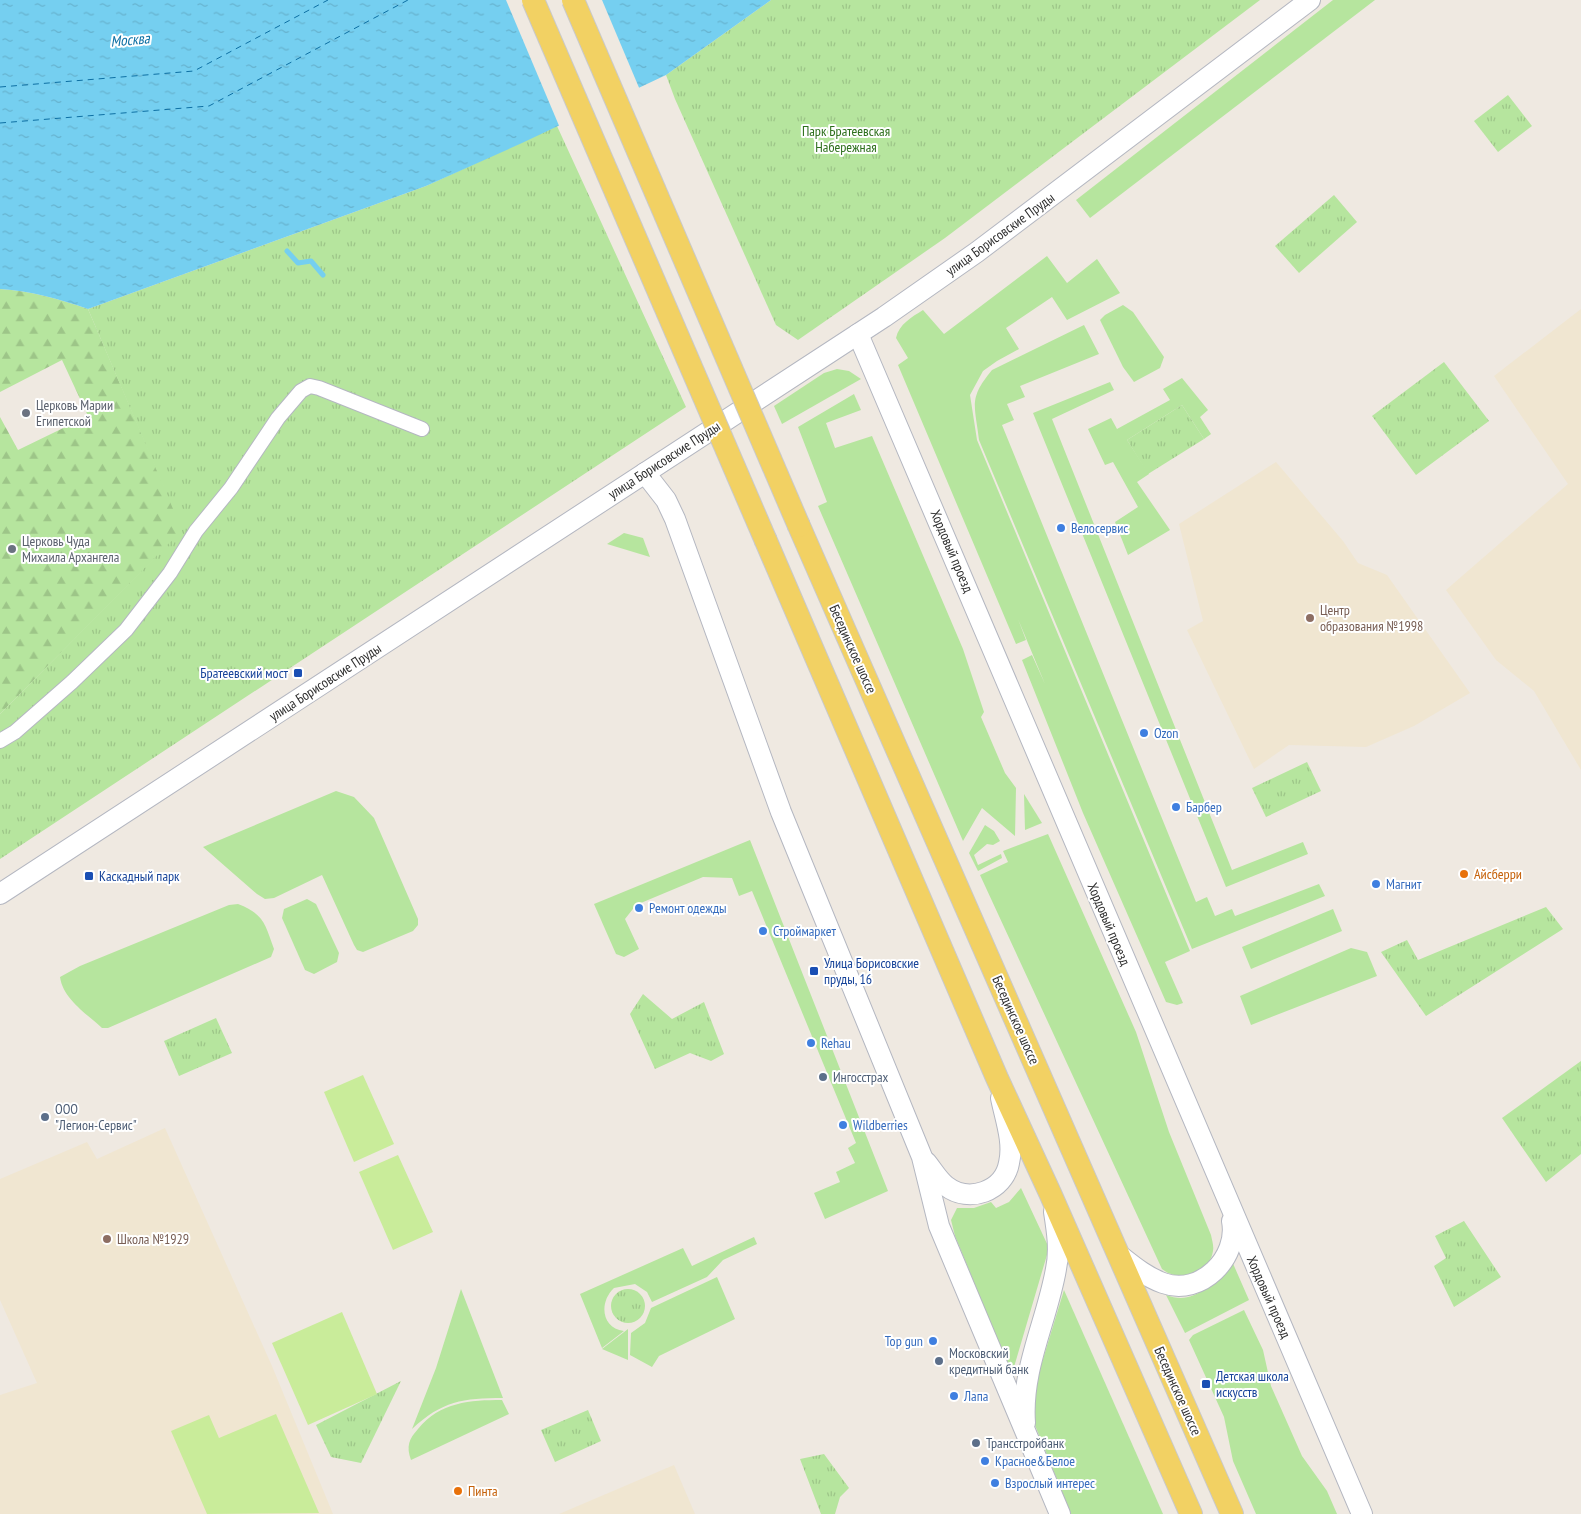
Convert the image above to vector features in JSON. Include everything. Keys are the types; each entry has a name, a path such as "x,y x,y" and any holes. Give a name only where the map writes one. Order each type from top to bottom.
{"main road":[{"path":"533,0 998,1078 1191,1514"},
{"name":"Бесединское шоссе","path":"573,0 799,526 1232,1514"},
{"name":"улица Борисовские Пруды","path":"0,894 858,334 977,252 1310,0"},
{"name":"Хордовый проезд","path":"858,334 1362,1514"},
{"path":"646,473 666,500 675,518 781,812 922,1157 940,1226 1060,1514"},
{"path":"922,1157 946,1186 960,1193 977,1194 991,1190 1004,1179 1010,1162 1010,1148 998,1078"},
{"path":"1026,1433 1024,1407 1032,1356 1056,1268 1058,1238 1050,1193"},
{"path":"1118,1254 1141,1271 1164,1283 1182,1286 1198,1281 1213,1272 1226,1259 1230,1250 1234,1232 1229,1204"}],"street":[{"path":"0,741 15,732 72,682 126,630 170,573 196,531 231,488 278,418 301,391 310,386 319,388 422,429"}],"shaded area":[{"path":"1581,309 1581,770 1534,691 1496,660 1446,590 1568,484 1494,376"},
{"name":"Центр образования №1998","path":"1276,462 1343,541 1358,563 1387,575 1470,693 1414,726 1366,747 1289,745 1254,769 1187,630 1203,621 1179,524"},
{"path":"165,1128 272,1366 333,1514 0,1514 0,1395 37,1383 0,1300 0,1179 87,1142 97,1159"},
{"path":"674,1465 695,1514 559,1514"}],"green space":[{"name":"Парк Братеевская Набережная","path":"771,0 1260,0 945,238 798,340 776,325 666,75"},
{"path":"1333,0 1375,0 1090,218 1076,200"},
{"path":"1508,95 1532,126 1498,152 1474,121"},
{"path":"557,126 686,407 0,859 0,714 182,530 88,309 426,186"},
{"path":"1334,195 1357,222 1299,273 1275,246"},
{"path":"1047,256 1067,283 1097,259 1120,293 1067,320 1052,297 1006,328 1019,349 983,371 970,395 977,440 1190,951 1165,962 1183,1003 1177,1005 1166,1002 1083,813 1022,660 1032,655 1045,684 1018,619 1026,640 1016,644 898,365 908,358 896,338 900,329 910,318 923,310 944,334"},
{"path":"0,289 45,296 88,309 183,530 0,714 0,417 18,450 88,416 62,360 0,392"},
{"path":"1123,305 1133,312 1164,357 1160,368 1134,382 1123,367 1100,320"},
{"path":"1084,325 1099,354 1020,386 1025,397 1007,404 1014,420 1002,425 1196,902 1207,897 1215,916 1232,909 1235,916 1319,884 1325,896 1192,949 979,440 975,410 976,396 979,388 992,370"},
{"path":"1444,362 1489,421 1416,475 1372,416"},
{"path":"837,369 849,371 861,379 782,424 774,406 824,373"},
{"path":"1182,378 1208,410 1200,417 1211,434 1204,439 1182,405 1127,440 1149,474 1137,482 1170,530 1128,555 1115,522 1138,507 1113,462 1105,465 1088,429 1111,418 1117,429 1170,400 1163,389"},
{"path":"1110,382 1114,390 1052,419 1232,870 1303,842 1308,854 1226,887 1033,413"},
{"path":"854,394 861,410 826,423 835,448 872,436 963,649 984,712 981,717 1005,773 1016,788 1015,836 982,808 963,841 818,506 827,502 798,427"},
{"path":"1182,405 1204,439 1148,474 1127,440"},
{"path":"624,533 643,538 650,557 607,544"},
{"path":"1307,762 1321,791 1266,817 1252,788"},
{"path":"336,791 354,797 374,818 418,919 418,925 413,931 363,952 357,950 354,945 322,875 274,898 265,899 203,847"},
{"path":"1024,794 1042,823 1025,830"},
{"path":"985,825 994,831 1000,841 993,845 987,844 974,855 978,865 1001,854 1002,858 978,871 969,853"},
{"path":"1048,834 1136,1032 1169,1132 1211,1235 1213,1249 1210,1260 1200,1271 1192,1275 1177,1276 1162,1269 980,875 1008,862 1003,851"},
{"path":"750,840 888,1191 825,1219 814,1193 840,1182 836,1172 855,1163 848,1148 856,1143 752,891 739,896 732,878 703,877 636,905 625,919 639,949 624,957 616,954 594,904"},
{"path":"307,899 316,904 339,953 337,962 314,974 305,970 282,918 284,909"},
{"path":"238,904 253,912 266,926 274,949 271,957 108,1028 102,1028 83,1012 62,985 60,977 80,966 229,905"},
{"path":"1546,907 1563,929 1426,1016 1381,952 1407,940 1418,960"},
{"path":"1333,909 1342,931 1251,969 1242,947"},
{"path":"1351,948 1367,952 1377,976 1251,1025 1240,996"},
{"path":"643,994 672,1019 704,1002 724,1054 711,1061 690,1053 655,1069 630,1014"},
{"path":"216,1018 232,1053 179,1076 164,1041"},
{"path":"1581,1061 1581,1154 1546,1182 1502,1118"},
{"path":"363,1075 394,1144 354,1162 324,1092"},
{"path":"398,1155 433,1232 393,1250 359,1172"},
{"path":"1021,1188 1049,1248 1014,1367 1009,1368 955,1236 951,1220 957,1208 974,1208 991,1202 996,1208 1009,1202"},
{"path":"1464,1221 1501,1277 1454,1307 1434,1266 1446,1258 1435,1236"},
{"path":"754,1237 757,1244 723,1260 707,1277 652,1302 647,1292 635,1284 614,1288 606,1300 605,1314 611,1325 616,1329 624,1331 602,1348 580,1294 683,1248 692,1266"},
{"path":"1231,1259 1249,1300 1185,1333 1166,1295 1177,1298 1196,1294 1211,1283"},
{"path":"717,1277 735,1319 659,1356 652,1367 630,1355 631,1333 645,1323 651,1308"},
{"path":"461,1289 503,1398 465,1400 454,1403 433,1412 412,1429 436,1368"},
{"path":"628,1289 635,1290 640,1294 644,1299 644,1313 640,1318 635,1322 628,1323 621,1322 616,1318 612,1313 611,1306 612,1299 616,1294 621,1290"},
{"path":"1064,1290 1163,1514 1071,1514 1032,1418 1029,1405"},
{"path":"1244,1310 1263,1350 1271,1386 1302,1456 1327,1491 1337,1514 1256,1514 1233,1461 1224,1417 1189,1340 1193,1335"},
{"path":"342,1312 377,1394 308,1425 272,1343"},
{"path":"628,1329 628,1360 602,1349"},
{"path":"401,1381 361,1463 331,1457 316,1425"},
{"path":"502,1400 509,1414 411,1460 409,1447 411,1440 427,1420 436,1413 456,1404"},
{"path":"588,1410 601,1441 555,1462 541,1430"},
{"path":"276,1414 319,1513 207,1514 171,1431 209,1415 219,1438"},
{"path":"824,1454 849,1488 840,1497 835,1514 821,1514 800,1459"}],"water":[{"name":"Москва","path":"0,0 771,0 666,75 522,143 426,186 88,309 45,296 0,289"}],"pier":[{"path":"506,0 602,0 640,90 560,128"}],"waterway":[{"path":"287,251 298,263 311,261 323,275"}],"ferry route":[{"path":"0,87 194,71 328,0"},
{"path":"0,123 209,106 408,0"}],"place":[{"name":"Церковь Марии Египетской","path":"26,413"},
{"name":"Велосервис","path":"1061,528"},
{"name":"Церковь Чуда Михаила Архангела","path":"12,549"},
{"name":"Центр образования №1998","path":"1310,618"},
{"name":"Братеевский мост","path":"298,673"},
{"name":"Ozon","path":"1144,733"},
{"name":"Барбер","path":"1176,807"},
{"name":"Айсберри","path":"1464,874"},
{"name":"Каскадный парк","path":"89,876"},
{"name":"Магнит","path":"1376,884"},
{"name":"Ремонт одежды","path":"639,908"},
{"name":"Строймаркет","path":"763,931"},
{"name":"Улица Борисовские пруды, 16","path":"814,971"},
{"name":"Rehau","path":"811,1043"},
{"name":"Ингосстрах","path":"823,1077"},
{"name":"ООО \"Легион-Сервис\"","path":"45,1117"},
{"name":"Wildberries","path":"843,1125"},
{"name":"Школа №1929","path":"107,1239"},
{"name":"Top gun","path":"933,1341"},
{"name":"Московский кредитный банк","path":"939,1361"},
{"name":"Детская школа искусств","path":"1206,1384"},
{"name":"Лапа","path":"954,1396"},
{"name":"Трансстройбанк","path":"976,1443"},
{"name":"Красное&Белое","path":"985,1461"},
{"name":"Взрослый интерес","path":"995,1483"},
{"name":"Пинта","path":"458,1491"}]}
